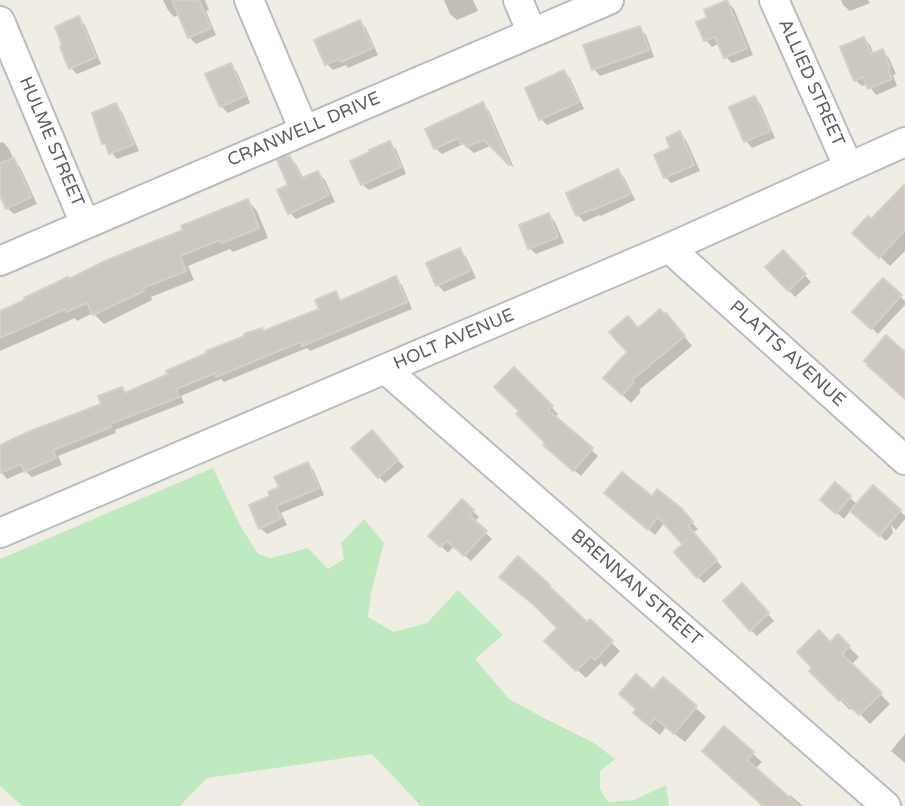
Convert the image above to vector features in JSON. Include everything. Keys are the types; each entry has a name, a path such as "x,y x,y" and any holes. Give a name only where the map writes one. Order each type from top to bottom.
{"street":[{"path":"249,0 304,130"},
{"path":"518,0 532,33"},
{"name":"CRANWELL DRIVE","path":"0,261 608,0"},
{"name":"ALLIED STREET","path":"774,0 848,166"},
{"name":"HULME STREET","path":"0,21 85,224"},
{"name":"HOLT AVENUE","path":"0,533 669,248 905,142"},
{"name":"PLATTS AVENUE","path":"669,248 905,460"},
{"name":"BRENNAN STREET","path":"385,369 886,806"}],"green space":[{"path":"213,468 240,525 258,554 271,558 308,548 328,569 344,559 341,543 364,519 384,543 371,593 368,617 394,632 427,623 458,590 503,635 475,659 509,699 594,743 615,759 600,771 600,789 608,802 634,800 666,785 669,806 421,806 372,754 207,778 180,806 22,806 0,786 0,559"}],"building":[{"path":"172,0 199,0 211,28 188,38"},
{"path":"727,0 747,48 724,58 715,37 704,41 696,22 707,18 704,10"},
{"path":"79,16 96,57 69,69 55,27"},
{"path":"360,20 373,48 341,62 339,59 325,65 314,40"},
{"path":"640,26 649,50 592,70 583,45"},
{"path":"864,37 871,54 883,49 892,79 868,89 863,77 854,81 840,47"},
{"path":"231,63 245,96 220,107 205,74"},
{"path":"564,70 579,102 539,120 525,88"},
{"path":"755,96 770,131 744,142 729,107"},
{"path":"483,102 510,165 484,140 466,147 458,138 434,149 425,129"},
{"path":"116,103 134,144 109,154 105,143 102,144 92,113"},
{"path":"680,131 694,165 664,178 654,155 670,148 666,138"},
{"path":"390,141 401,167 361,185 350,161"},
{"path":"289,155 302,178 318,171 329,195 288,214 277,190 288,185 277,160"},
{"path":"14,158 31,197 6,209 0,196 0,163"},
{"path":"618,169 630,194 576,216 566,193"},
{"path":"905,184 905,230 879,258 852,233 868,216 871,219"},
{"path":"248,199 259,228 180,256 186,271 143,288 144,291 93,315 87,303 66,312 65,309 0,338 0,311 68,277 69,279 105,261 183,230 181,226"},
{"path":"549,213 558,237 528,249 519,225"},
{"path":"460,248 470,271 436,286 426,263"},
{"path":"783,250 806,274 788,291 765,267"},
{"path":"396,276 407,302 302,346 300,342 216,377 215,373 176,389 179,397 53,450 56,458 24,472 21,464 0,473 0,445 101,404 98,396 122,387 125,393 168,374 166,371 207,353 206,351 245,336 244,334 262,328 263,331 319,309 315,300 336,291 340,301"},
{"path":"883,278 902,295 871,329 852,312"},
{"path":"660,309 685,336 632,380 634,382 622,395 603,378 627,352 609,332 628,316 638,328"},
{"path":"886,335 905,352 905,399 864,361"},
{"path":"514,367 553,406 548,410 593,448 573,471 543,445 545,443 516,414 519,411 494,387"},
{"path":"372,430 398,460 378,478 351,448"},
{"path":"308,462 319,488 276,506 281,518 259,529 249,505 270,496 268,492 279,487 274,477"},
{"path":"622,472 652,496 657,489 681,508 693,522 688,526 717,560 697,578 674,552 687,540 682,544 658,517 648,530 604,493"},
{"path":"835,482 851,496 836,514 820,500"},
{"path":"873,485 901,510 879,536 850,511"},
{"path":"462,499 474,510 469,515 487,531 464,556 447,541 440,547 428,536"},
{"path":"518,556 587,622 590,619 613,641 595,660 591,656 576,671 544,641 557,628 533,604 499,577"},
{"path":"742,583 769,613 750,631 723,601"},
{"path":"819,630 830,642 838,634 850,646 842,654 882,693 859,715 842,699 839,701 809,671 812,668 797,652"},
{"path":"636,674 653,689 663,677 697,706 674,734 655,718 649,726 633,713 636,709 619,694"},
{"path":"724,726 754,752 747,760 799,806 763,806 702,751"}]}
